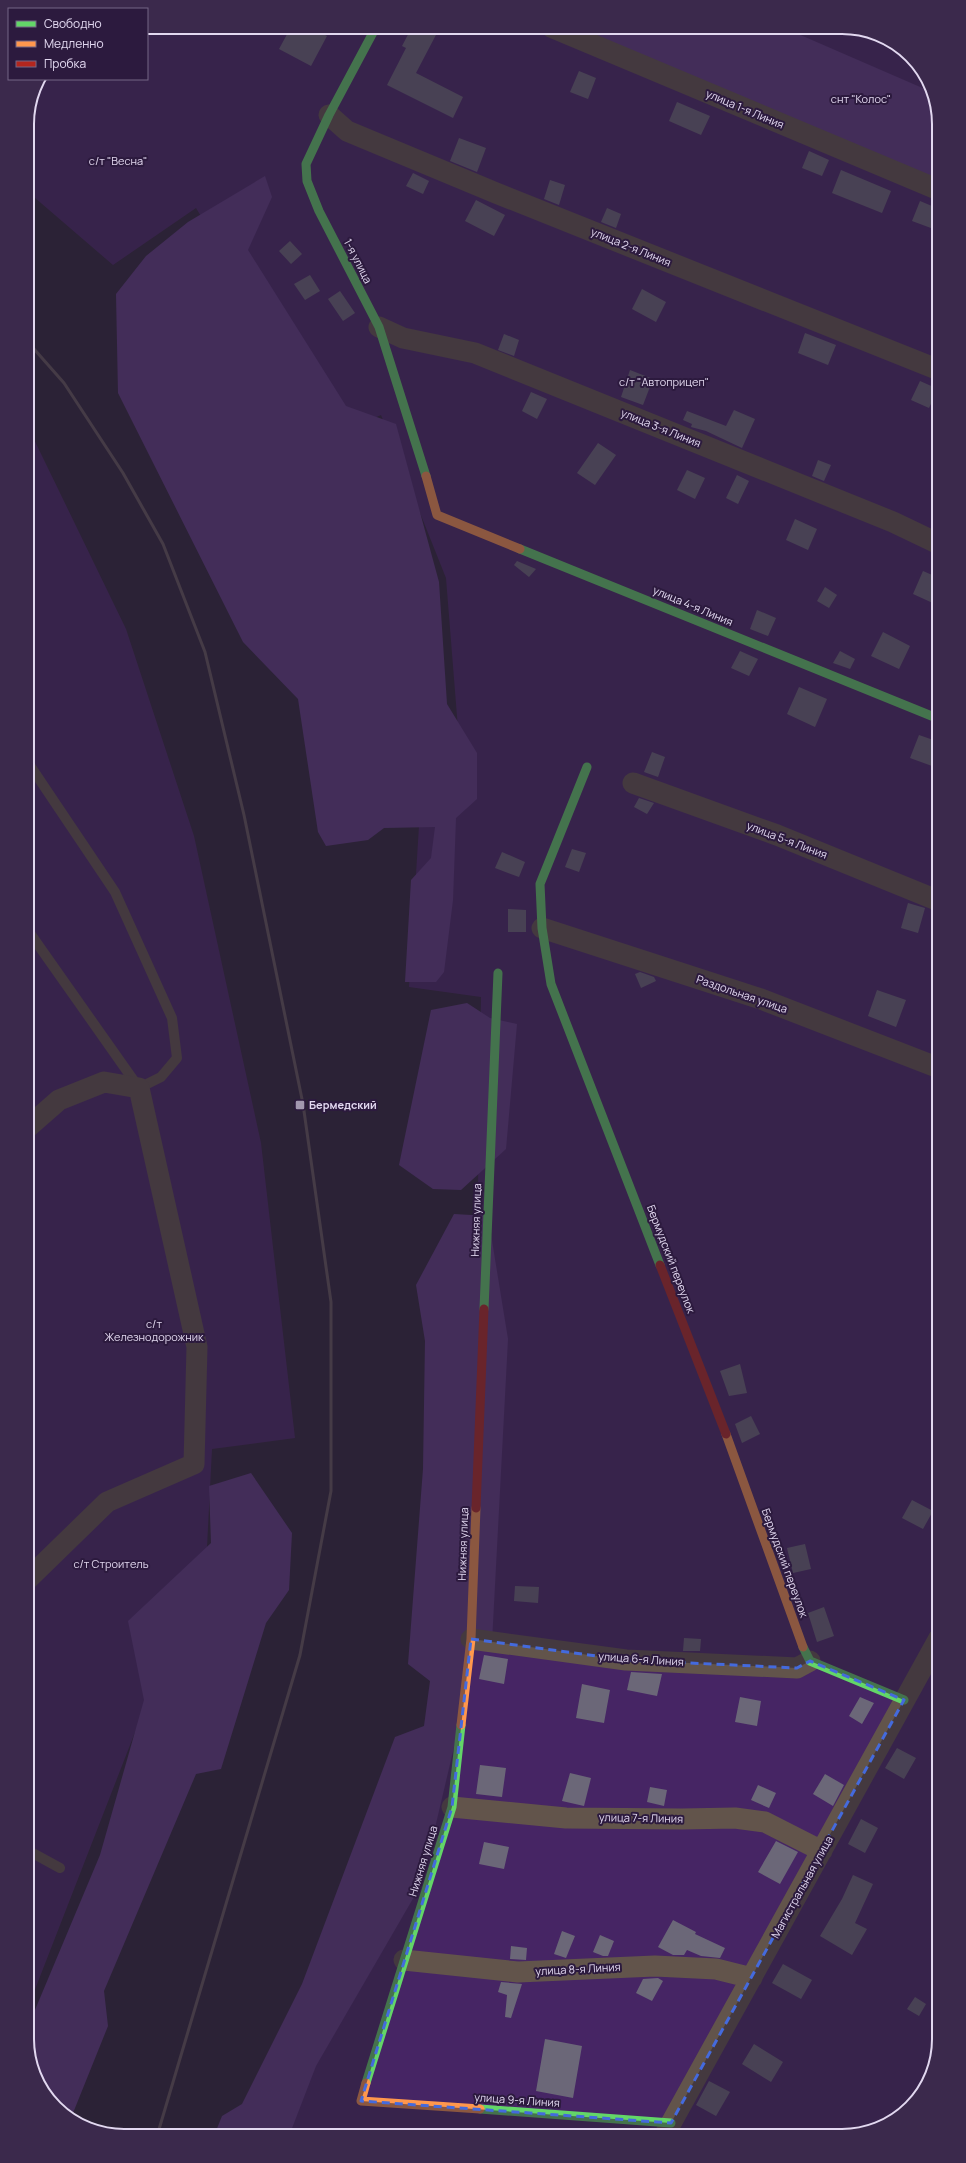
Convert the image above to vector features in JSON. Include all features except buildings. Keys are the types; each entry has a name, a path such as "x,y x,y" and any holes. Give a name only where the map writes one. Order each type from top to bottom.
{"street":[{"name":"1-я улица","path":"372,34 329,115 306,164 307,181 319,211 379,327 413,431 437,515"},
{"name":"улица 1-я Линия","path":"568,34 932,187"},
{"name":"улица 2-я Линия","path":"329,115 347,131 425,164 932,367"},
{"name":"улица 3-я Линия","path":"379,327 403,338 475,353 893,522 932,541"},
{"name":"улица 4-я Линия","path":"437,515 932,716"},
{"name":"Бермудский переулок","path":"587,767 540,884 542,928 551,984 721,1421 798,1635 810,1661"},
{"name":"улица 5-я Линия","path":"633,783 777,835 932,898"},
{"name":"Раздольная улица","path":"542,928 761,999 932,1065"},
{"name":"Нижняя улица","path":"361,2101 452,1807 471,1639 498,973"},
{"path":"34,1122 59,1100 104,1082 139,1088 197,1347 194,1464 107,1502 34,1573"},
{"name":"улица 6-я Линия","path":"471,1639 626,1660 797,1668 810,1661"},
{"name":"Магистральная улица","path":"669,2129 932,1650"},
{"path":"810,1661 904,1700"},
{"name":"улица 7-я Линия","path":"452,1807 566,1818 735,1818 765,1822 822,1851"},
{"name":"улица 8-я Линия","path":"404,1960 518,1972 655,1966 716,1969 752,1978"},
{"name":"улица 9-я Линия","path":"361,2101 657,2129"}],"lane":[{"path":"34,771 115,892 172,1018 177,1058 161,1077 139,1088 34,939"},
{"path":"34,1854 60,1868"}],"highlighted area":[{"path":"471,1639 626,1660 797,1668 810,1661 904,1700 671,2123 361,2101 452,1807"}],"green space":[{"name":"с/т \"Автоприцеп\"","path":"148,34 848,34 871,39 887,46 906,60 923,84 930,106 932,124 932,2045 927,2068 920,2084 910,2098 901,2107 882,2120 848,2129 261,2129 471,1634 481,997 409,987 419,826 461,766 446,578 381,415 334,436 196,208 113,265 34,197 34,118 37,101 45,80 148,80"},
{"name":"снт \"Колос\"","path":"587,34 798,34 925,89 930,106 932,124 932,181"},
{"path":"265,176 272,197 248,250 346,406 396,424 439,582 447,704 477,753 477,799 456,818 453,900 444,972 436,982 405,982 411,880 431,858 435,827 384,828 368,840 326,846 318,832 298,699 243,642 118,393 116,294 146,256 188,222"},
{"name":"с/т Железнодорожник","path":"34,439 126,629 194,836 261,1143 295,1438 212,1449 207,1547 34,1992"},
{"path":"467,1003 490,1018 517,1024 506,1149 461,1190 433,1189 399,1165 431,1010"},
{"path":"454,1214 488,1216 508,1339 492,1642 473,1646 459,1726 422,1883 316,2066 292,2129 217,2129 222,2116 242,2104 302,1984 395,1737 424,1726 430,1681 408,1664 423,1469 425,1341 416,1285"},
{"path":"251,1473 292,1533 289,1590 266,1623 221,1769 196,1774 104,1991 108,2026 73,2113 60,2103 43,2079 34,2045 34,2012 100,1855 144,1700 128,1621 211,1543 209,1486"}],"railway":[{"path":"34,349 64,383 123,473 163,544 205,652 244,815 303,1104 331,1302 331,1491 300,1655 159,2129"}],"traffic: fast":[{"path":"372,34 329,115 306,164 307,181 319,211 379,327 426,476"},
{"path":"520,549 932,716"},
{"path":"587,767 540,884 542,928 551,984 660,1265"},
{"path":"484,1309 498,973"},
{"path":"803,1647 810,1661 904,1700"},
{"path":"366,2083 452,1807 461,1725"},
{"path":"480,2109 671,2123"}],"traffic: slow":[{"path":"426,476 437,515 520,549"},
{"path":"726,1434 803,1647"},
{"path":"461,1725 471,1639 476,1508"},
{"path":"366,2083 361,2101 480,2109"}],"traffic: jam":[{"path":"660,1265 726,1434"},
{"path":"476,1508 484,1309"}],"place":[{"name":"Бермедский","path":"300,1105"}],"park label":[{"name":"с/т \"Весна\"","path":"118,161"},
{"name":"с/т Строитель","path":"111,1564"}]}
